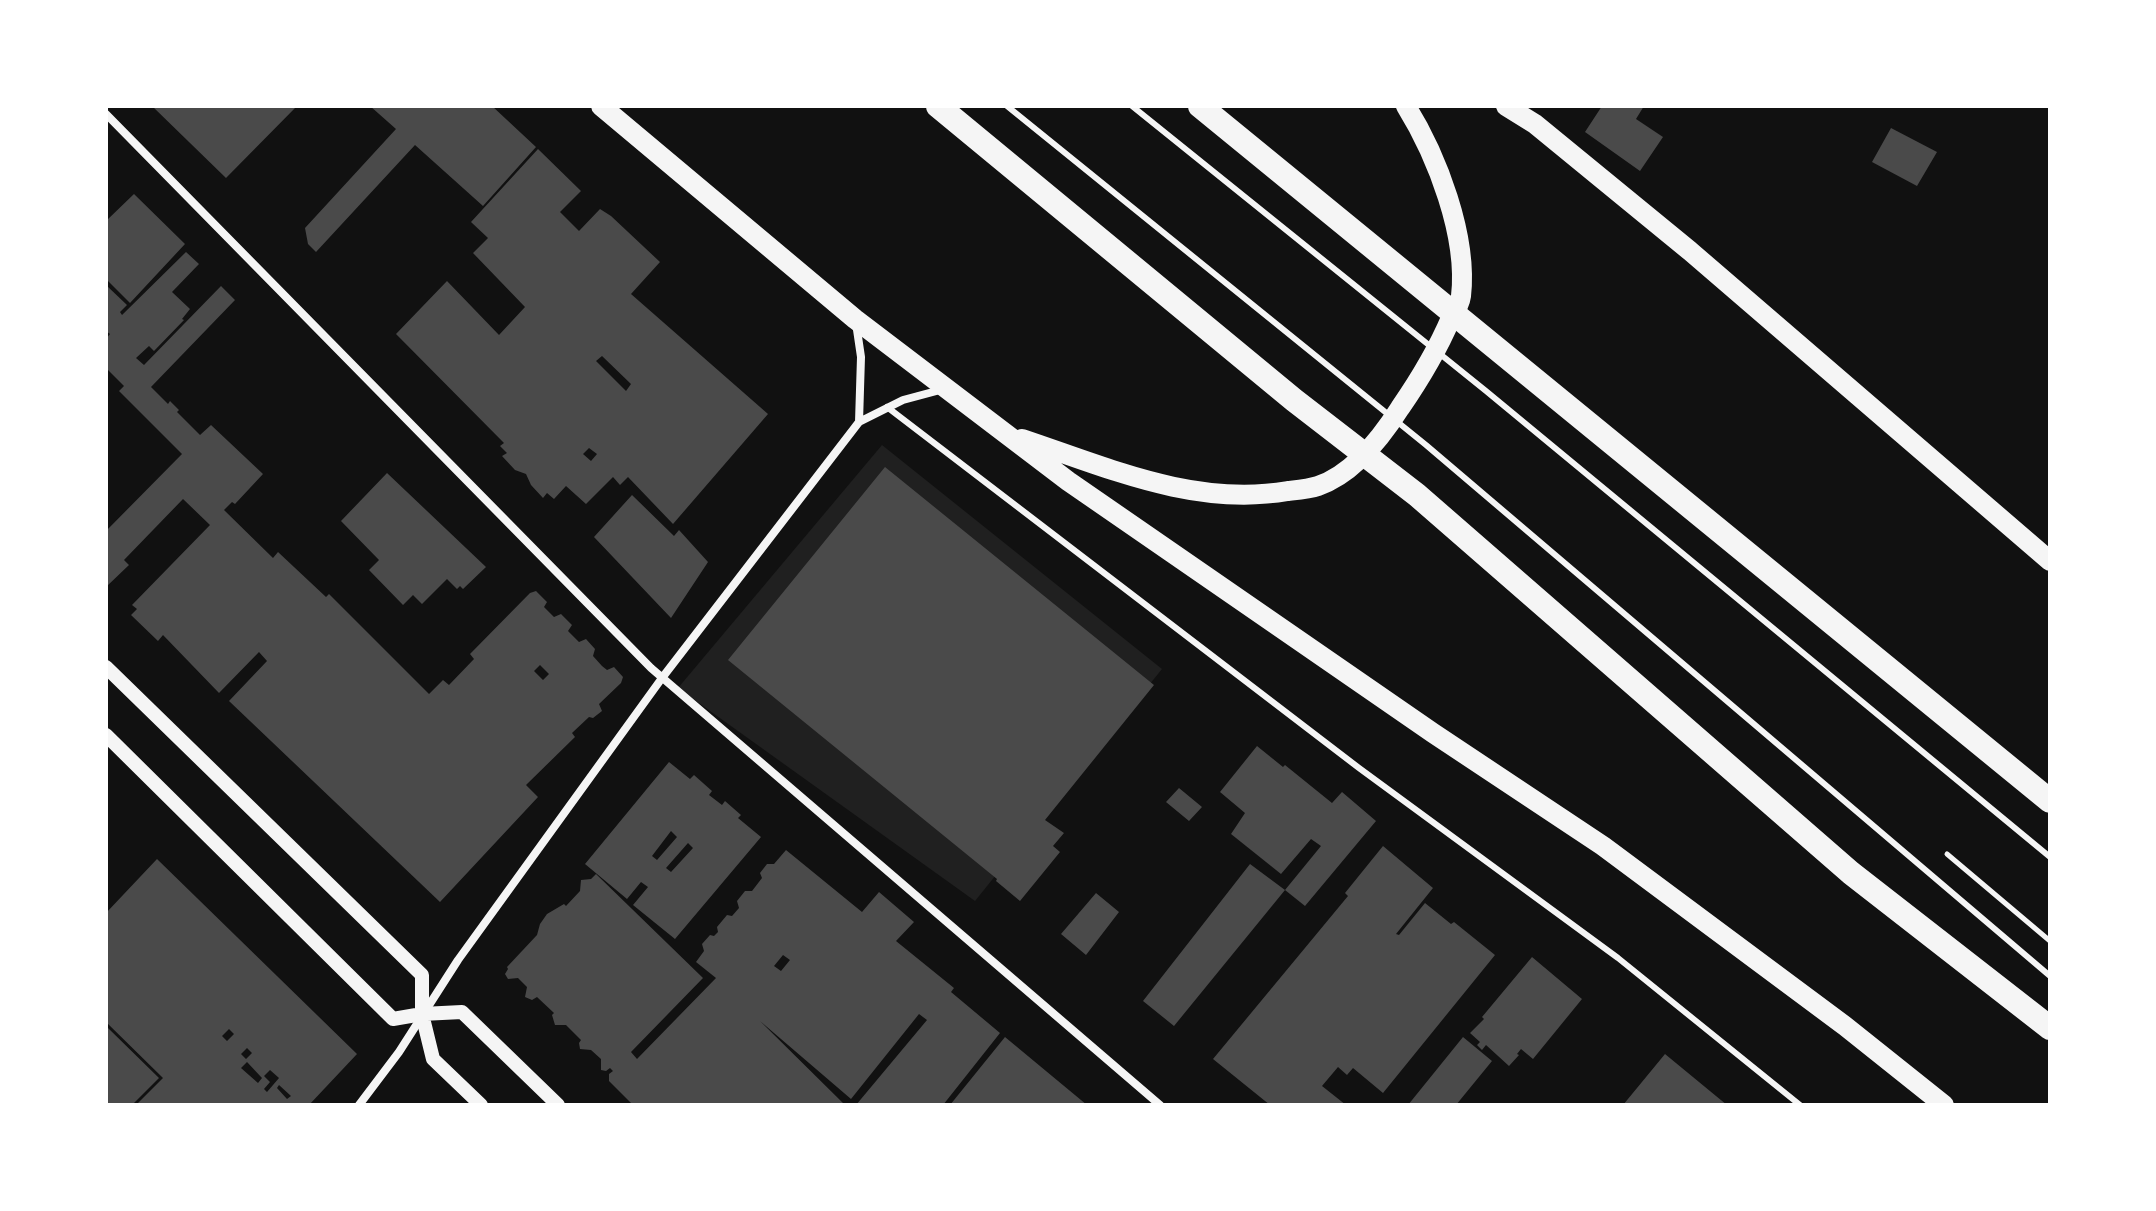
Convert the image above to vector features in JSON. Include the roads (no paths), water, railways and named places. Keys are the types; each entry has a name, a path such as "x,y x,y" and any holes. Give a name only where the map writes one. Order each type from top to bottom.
{"highway":[{"path":"938,106 1294,400 1417,495 1851,873 2050,1028"},
{"path":"1200,106 2050,801"}],"main road":[{"path":"601,106 855,319 1068,481 1603,846 1845,1026 1944,1105"},
{"path":"1004,433 1152,483 1201,493 1280,492 1318,486 1350,469 1393,420 1428,366 1461,298 1460,254 1450,205 1422,131 1406,106"},
{"path":"1506,106 1535,124 1690,251 2050,561"}],"street":[{"path":"106,114 662,678 1160,1105"},
{"path":"855,319 861,357 859,422"},
{"path":"359,1105 662,678 859,422 919,394 946,389"},
{"path":"106,667 422,975 422,1014 433,1059 481,1105"},
{"path":"106,735 393,1019 462,1012 558,1105"}],"lane":[{"path":"1007,106 1426,445 2050,976"},
{"path":"1132,106 1486,391 2050,857"},
{"path":"887,407 1313,733 1618,958 1800,1105"}]}
